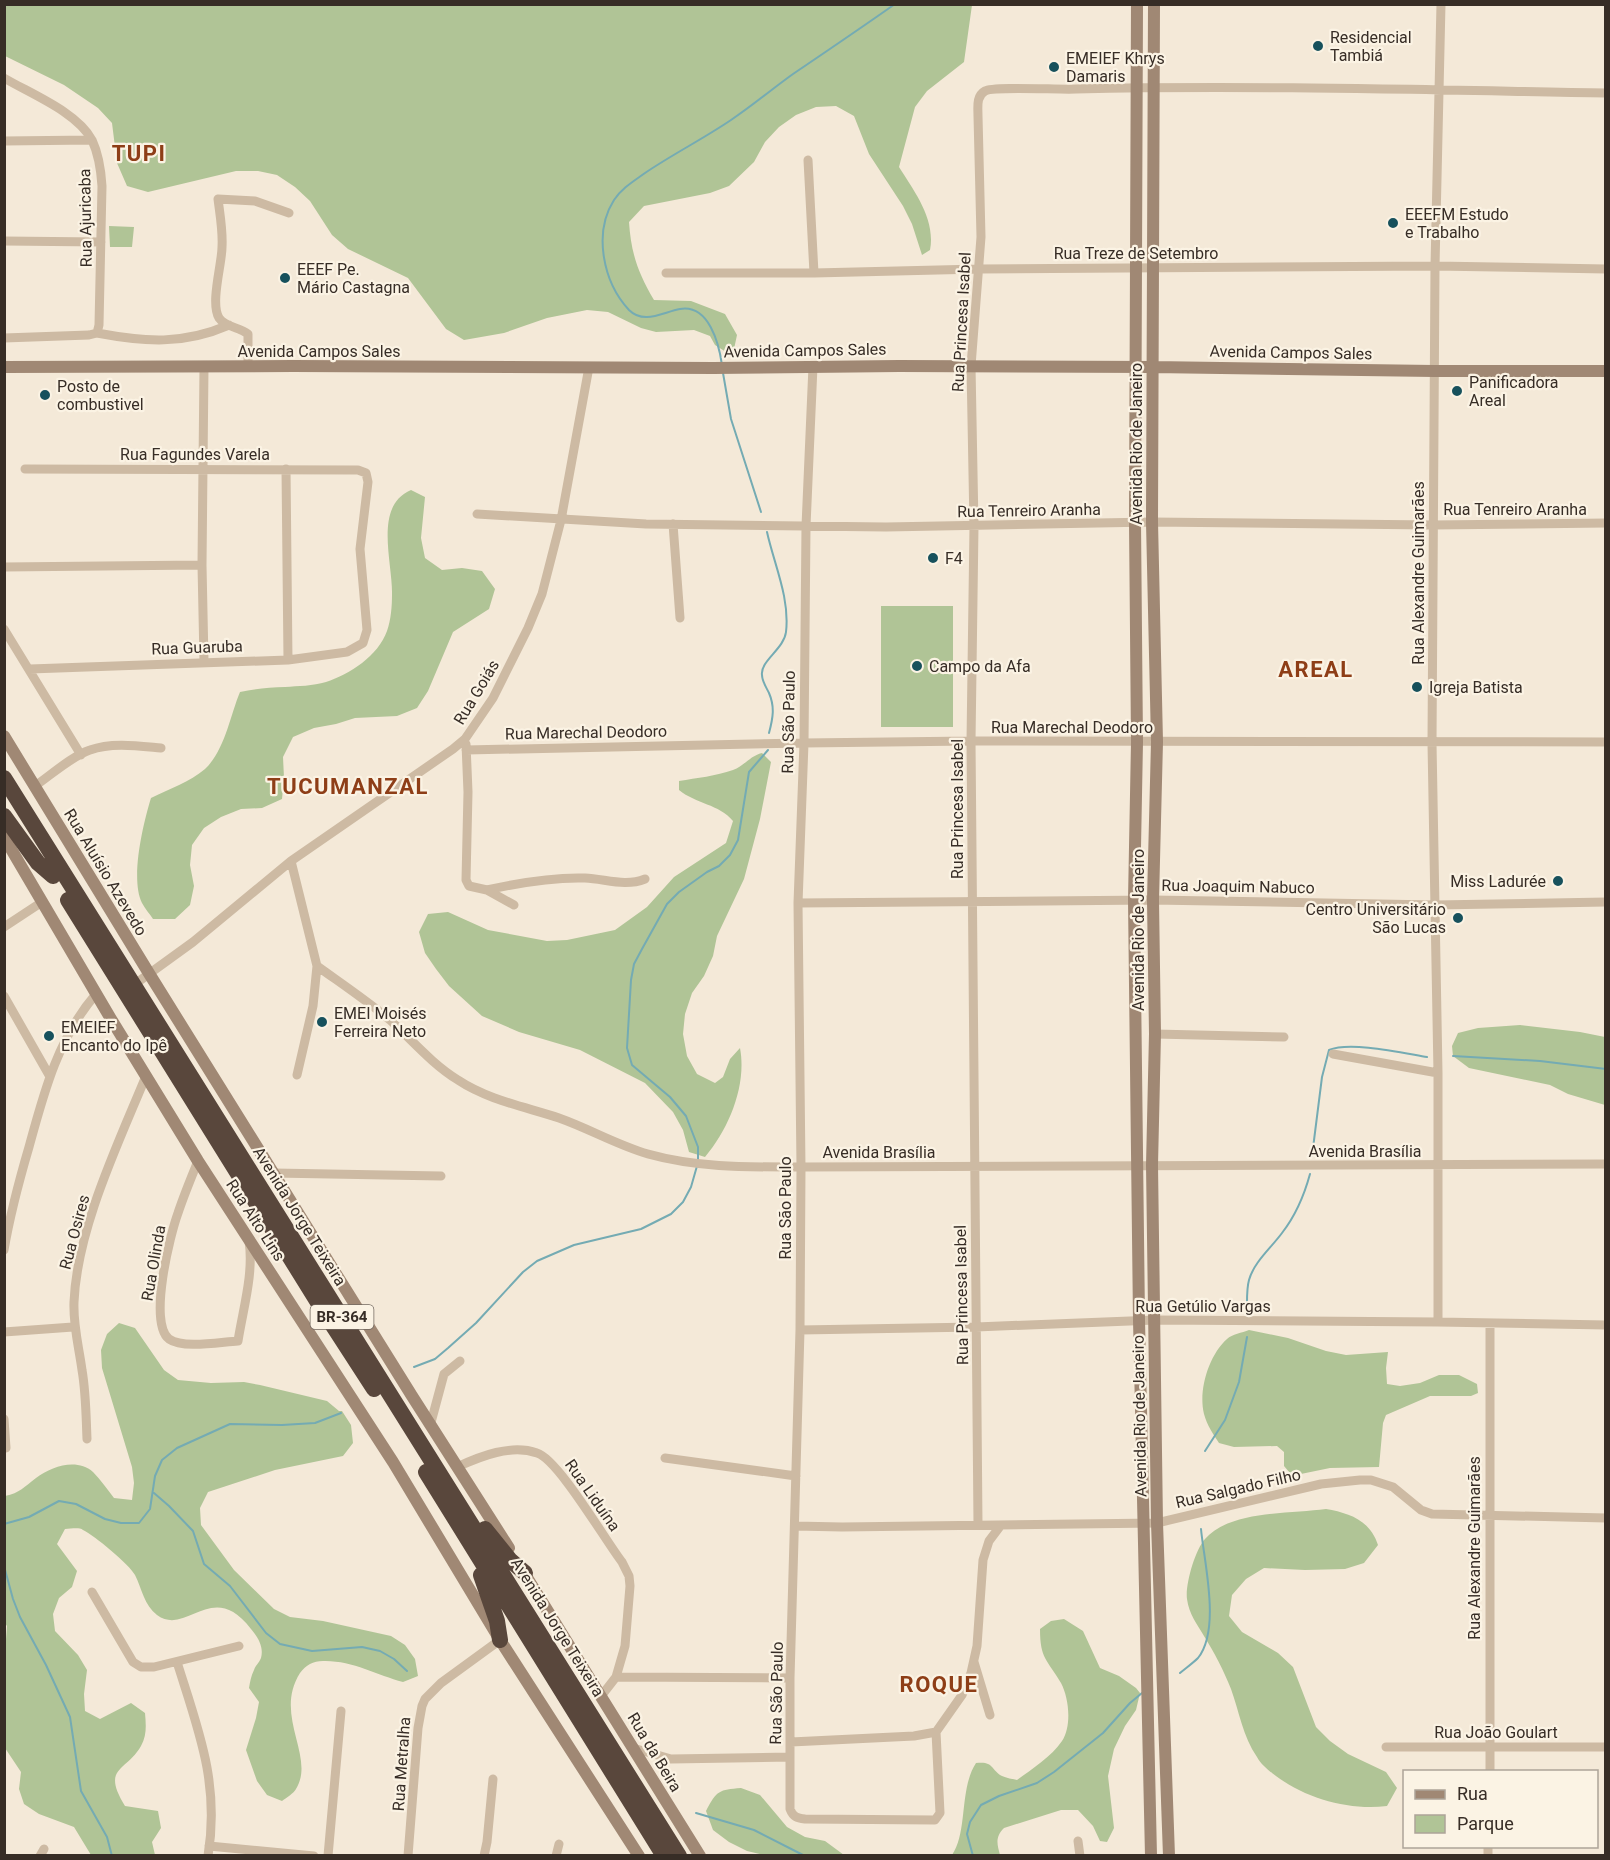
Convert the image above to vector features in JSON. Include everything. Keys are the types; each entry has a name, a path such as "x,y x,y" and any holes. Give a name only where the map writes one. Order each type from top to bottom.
{"highway":[{"name":"Avenida Jorge Teixeira","path":"4,778 679,1856"},
{"name":"Avenida Jorge Teixeira","path":"4,797 664,1856"},
{"path":"4,816 38,863 53,876"},
{"path":"438,1470 510,1560 525,1573"},
{"path":"474,1551 493,1608 500,1641"}],"main road":[{"name":"Avenida Rio de Janeiro","path":"1137,4 1135,522 1137,742 1134,900 1139,1320 1151,1856"},
{"name":"Avenida Rio de Janeiro","path":"1154,4 1152,522 1157,742 1153,900 1155,1034 1152,1165 1157,1523 1169,1856"},
{"name":"Avenida Campos Sales","path":"4,367 971,366 1434,371 1605,370"},
{"name":"Rua Aluísio Azevedo","path":"4,736 274,1173"},
{"name":"Rua Alto Lins","path":"4,837 198,1161 393,1462 500,1641"},
{"name":"Rua da Beira","path":"274,1173 430,1426 602,1695 700,1856"},
{"path":"500,1641 639,1856"}],"street":[{"name":"Rua Alexandre Guimarães","path":"1438,1322 1438,1073 1432,743 1435,266 1441,4"},
{"name":"Rua Ajuricaba","path":"4,78 62,111 79,124 92,140 100,165 102,242 97,333"},
{"path":"1137,88 1605,93"},
{"name":"Rua Princesa Isabel","path":"978,1524 971,741 974,526 971,366 981,215 978,105 981,95 993,89 1137,88"},
{"path":"4,141 92,140"},
{"path":"808,160 814,273"},
{"path":"248,367 248,334 229,325 219,317 216,303 222,248 218,200 255,201 289,213"},
{"path":"4,241 102,242"},
{"name":"Rua Treze de Setembro","path":"666,273 1435,266 1605,268"},
{"path":"4,338 89,336 97,333 145,340 178,340 202,336 229,325"},
{"name":"Rua São Paulo","path":"813,366 806,526 804,743 798,903 800,1330 790,1678 790,1809 798,1818 931,1821 938,1818 940,1813 936,1732"},
{"path":"204,367 202,565 204,661"},
{"name":"Rua Goiás","path":"135,984 150,975 291,861 465,739 493,698 528,628 542,594 561,520 589,367"},
{"name":"Rua Fagundes Varela","path":"25,469 204,468 365,471 368,482 360,549 367,627 363,643"},
{"path":"286,469 288,660"},
{"name":"Rua Tenreiro Aranha","path":"477,514 561,520 806,526 974,526 1135,522 1433,525 1605,523"},
{"path":"673,524 680,618"},
{"path":"4,567 202,565"},
{"path":"4,629 81,755"},
{"name":"Rua Guaruba","path":"30,669 204,661 288,660 347,652 363,643"},
{"path":"465,739 466,880 469,886 487,890 514,906"},
{"name":"Rua Marechal Deodoro","path":"466,750 971,741 1605,742"},
{"path":"35,786 93,749 109,746 161,748"},
{"path":"291,861 317,966 313,1006 297,1075"},
{"path":"487,890 574,878 631,884 645,879"},
{"name":"Rua Joaquim Nabuco","path":"798,903 1134,900 1435,904 1605,902"},
{"path":"4,927 42,902"},
{"name":"Avenida Brasília","path":"317,966 356,992 446,1072 466,1085 480,1092 562,1119 648,1154 701,1165 975,1167 1605,1164"},
{"path":"4,1250 12,1209 49,1075 78,1017 96,994"},
{"path":"4,996 49,1075"},
{"path":"1155,1034 1284,1037"},
{"path":"1333,1054 1438,1073"},
{"name":"Rua Osires","path":"87,1439 86,1396 74,1327 76,1280 83,1246 108,1166 146,1076"},
{"name":"Rua Olinda","path":"198,1161 177,1214 164,1272 160,1322 165,1335 171,1340 181,1344 238,1341 250,1261 248,1238"},
{"path":"274,1173 441,1176"},
{"name":"Rua Getúlio Vargas","path":"800,1330 976,1328 1139,1320 1605,1325"},
{"name":"Rua Alexandre Guimarães","path":"1490,1324 1490,1770"},
{"path":"4,1332 74,1327"},
{"path":"430,1426 444,1374 460,1360"},
{"path":"4,1419 6,1448"},
{"name":"Rua Liduína","path":"457,1467 493,1453 505,1451 539,1453 555,1466 626,1570 630,1586 625,1646 616,1677"},
{"path":"665,1458 796,1476"},
{"name":"Rua Salgado Filho","path":"795,1526 1157,1523 1321,1484 1360,1480 1371,1480 1393,1487 1421,1510 1432,1514 1605,1518"},
{"path":"791,1742 914,1736 936,1732 962,1695 974,1662 983,1560 989,1541 1001,1525"},
{"path":"92,1592 137,1665 154,1667 239,1646"},
{"name":"Rua Metralha","path":"408,1856 418,1728 422,1706 425,1699 441,1683 500,1641"},
{"path":"177,1662 207,1762 212,1799 209,1851 314,1856"},
{"path":"974,1662 990,1716"},
{"path":"602,1695 616,1677 790,1678"},
{"path":"328,1856 341,1711"},
{"name":"Rua João Goulart","path":"1386,1747 1605,1747"},
{"path":"633,1748 671,1759 790,1757"},
{"path":"484,1856 488,1842 493,1779"},
{"path":"1078,1840 1080,1856"},
{"path":"556,1856 559,1844"}],"green space":[{"path":"5,4 972,5 964,62 927,91 915,107 899,167 927,216 930,227 930,250 922,255 912,224 869,154 854,116 836,106 816,107 796,115 779,127 765,142 754,162 729,186 710,193 644,206 629,222 636,262 654,300 691,301 725,314 737,335 734,349 726,352 715,345 710,336 694,330 656,332 641,328 608,312 587,310 547,318 504,333 464,340 446,329 408,278 348,249 332,235 310,201 277,175 258,171 236,171 148,192 127,186 117,163 112,123 98,108 64,85 5,56"},
{"path":"109,226 134,227 132,247 110,247"},
{"path":"411,490 425,497 421,538 425,558 442,570 462,568 482,571 495,589 489,609 453,632 428,691 417,708 397,716 355,718 314,728 293,737 283,757 282,799 262,808 241,809 221,817 204,828 192,845 190,865 194,886 190,905 175,919 153,919 142,903 137,880 141,836 151,798 193,778 212,761 222,743 240,692 326,682 362,663 377,648 387,631 391,608 389,522 392,509 399,498"},
{"name":"Campo da Afa","path":"881,606 953,606 953,727 881,727"},
{"path":"762,753 771,762 760,819 744,879 717,936 713,956 704,976 692,993 685,1014 683,1034 687,1056 697,1074 715,1083 723,1077 730,1059 740,1048 741,1077 734,1106 722,1133 705,1157 689,1152 683,1130 673,1112 645,1083 580,1050 519,1032 482,1016 449,986 436,969 425,953 419,932 428,914 448,912 488,930 547,941 567,940 615,930 647,907 674,877 726,843 733,821 721,811 679,790 679,781 733,770"},
{"path":"1520,1025 1605,1037 1605,1105 1568,1094 1550,1085 1469,1068 1453,1056 1452,1046 1458,1033 1478,1028"},
{"path":"119,1323 135,1328 164,1370 178,1380 211,1383 244,1382 260,1385 327,1401 342,1411 351,1425 353,1443 343,1456 275,1470 208,1492 200,1508 201,1525 234,1570 274,1609 290,1617 323,1621 391,1636 405,1645 415,1659 418,1676 403,1682 364,1668 333,1661 319,1661 307,1666 300,1673 293,1689 291,1705 301,1763 301,1776 295,1791 282,1801 267,1795 257,1781 246,1750 259,1702 249,1688 252,1674 262,1654 260,1642 254,1632 237,1615 224,1608 212,1608 179,1619 168,1620 157,1615 146,1602 132,1570 81,1529 65,1529 57,1544 77,1571 72,1587 59,1598 53,1614 55,1631 78,1655 87,1670 84,1694 85,1711 100,1719 131,1703 145,1713 146,1730 143,1742 118,1771 115,1784 125,1806 158,1811 161,1828 152,1842 155,1855 91,1855 74,1827 39,1814 24,1804 19,1789 21,1772 5,1748 4,1665 7,1626 4,1622 5,1496 18,1491 49,1470 64,1465 80,1465 93,1472 114,1498 132,1500 134,1483 132,1467 102,1368 101,1350 107,1334"},
{"path":"1249,1330 1288,1338 1346,1355 1388,1352 1387,1384 1400,1386 1420,1383 1439,1375 1459,1375 1477,1384 1478,1393 1471,1396 1430,1396 1386,1415 1383,1423 1379,1467 1330,1468 1296,1475 1290,1473 1284,1466 1284,1452 1277,1446 1234,1447 1219,1443 1205,1418 1203,1394 1210,1363 1227,1339"},
{"path":"1326,1509 1358,1519 1370,1529 1378,1545 1364,1563 1345,1569 1264,1568 1246,1579 1232,1595 1229,1616 1242,1632 1278,1653 1293,1667 1316,1727 1330,1741 1348,1754 1386,1772 1397,1788 1387,1806 1357,1806 1327,1801 1284,1782 1264,1766 1248,1741 1225,1675 1188,1604 1189,1577 1194,1559 1201,1544 1216,1530 1245,1518"},
{"path":"1064,1619 1083,1631 1100,1668 1119,1676 1140,1693 1136,1710 1114,1749 1108,1776 1114,1828 1107,1842 1100,1841 1093,1826 1078,1810 1061,1810 1004,1828 999,1834 1000,1855 952,1855 960,1835 967,1785 976,1763 989,1764 1002,1776 1017,1780 1053,1752 1065,1735 1068,1720 1066,1696 1043,1653 1040,1639 1040,1629 1051,1621"},
{"path":"741,1788 760,1795 787,1827 805,1837 825,1841 844,1855 764,1855 747,1851 729,1842 713,1830 706,1811 719,1792"}],"waterway":[{"path":"722,365 711,327 698,313 690,309 680,309 641,317 629,310 620,299 607,272 603,242 604,227 614,200 632,182 731,120 895,4"},
{"path":"723,373 731,419 761,512"},
{"path":"767,532 784,594 787,619 784,638 762,670 763,680 773,708 769,733"},
{"path":"698,1160 698,1147 686,1116 670,1097 632,1065 627,1048 631,980 634,964 667,904 679,892 719,866 730,855 738,840 749,772 768,750"},
{"path":"1312,1156 1322,1077 1329,1050 1363,1047 1427,1057"},
{"path":"1453,1056 1540,1061 1606,1069"},
{"path":"414,1367 435,1359 448,1348 476,1323 523,1272 537,1261 574,1245 641,1229 671,1214 683,1202 691,1187 697,1166"},
{"path":"1247,1303 1251,1273 1291,1219 1302,1198 1310,1174"},
{"path":"1205,1451 1225,1420 1239,1382 1247,1337"},
{"path":"4,1524 29,1517 59,1501 76,1504 105,1519 121,1523 139,1523 150,1509 155,1476 162,1460 177,1448 230,1424 315,1423 341,1413"},
{"path":"154,1493 193,1531 204,1564 230,1586 266,1633 280,1644 312,1651 362,1647 380,1651 394,1659 407,1671"},
{"path":"1180,1673 1198,1658 1209,1630 1209,1595 1201,1529"},
{"path":"4,1566 20,1617 70,1717 81,1791 107,1837 112,1856"},
{"path":"973,1856 967,1834 970,1822 981,1805 1037,1783 1054,1772 1103,1733 1142,1693"},
{"path":"696,1813 754,1830 805,1856"}],"place":[{"name":"Residencial Tambiá","path":"1318,46"},
{"name":"EMEIEF Khrys Damaris","path":"1054,67"},
{"name":"EEEFM Estudo e Trabalho","path":"1393,223"},
{"name":"EEEF Pe. Mário Castagna","path":"285,278"},
{"name":"Panificadora Areal","path":"1457,391"},
{"name":"Posto de combustivel","path":"45,395"},
{"name":"F4","path":"933,558"},
{"name":"Campo da Afa","path":"917,666"},
{"name":"Igreja Batista","path":"1417,687"},
{"name":"Miss Ladurée","path":"1558,881"},
{"name":"Centro Universitário São Lucas","path":"1458,918"},
{"name":"EMEI Moisés Ferreira Neto","path":"322,1022"},
{"name":"EMEIEF Encanto do Ipê","path":"49,1036"}],"district":[{"name":"TUPI","path":"139,153"},
{"name":"AREAL","path":"1316,669"},
{"name":"TUCUMANZAL","path":"348,786"},
{"name":"ROQUE","path":"939,1684"}]}
